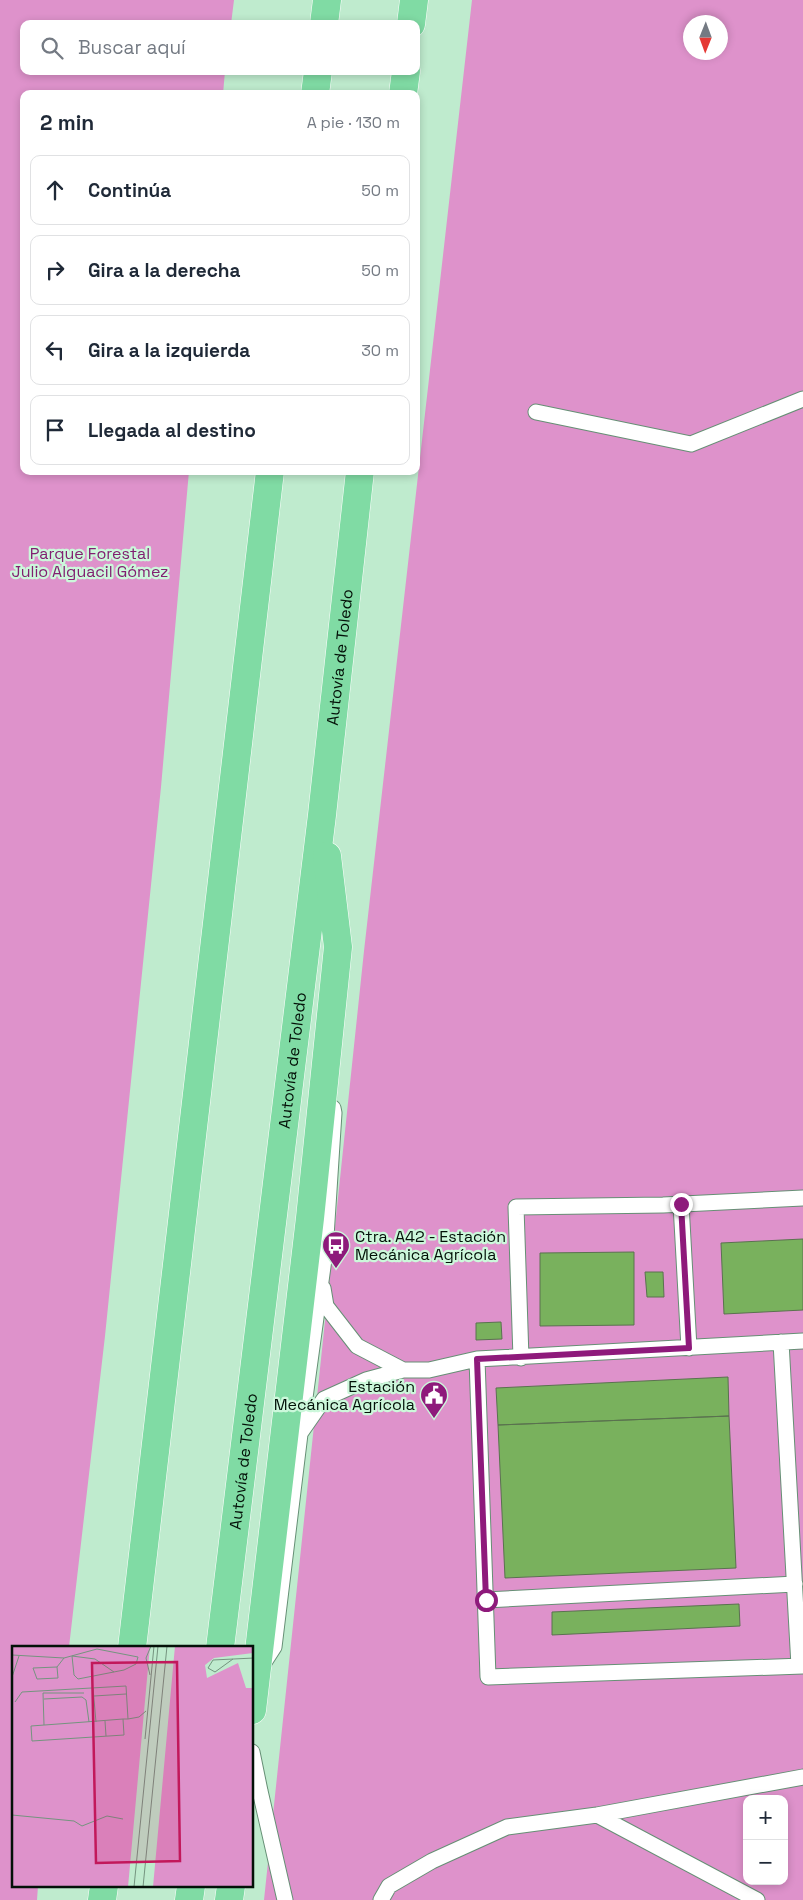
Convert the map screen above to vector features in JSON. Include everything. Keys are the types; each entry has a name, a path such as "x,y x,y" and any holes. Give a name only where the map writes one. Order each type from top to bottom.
{"highway":[{"path":"324,20 327,0"},
{"path":"412,20 414,0"},
{"path":"316,90 317,75"},
{"path":"404,90 405,75"},
{"path":"132,1646 270,475"},
{"name":"Autovía de Toledo","path":"220,1646 322,815 360,475"},
{"path":"254,1695 310,1218 338,947 322,815"}],"lane":[{"path":"536,412 691,444 803,399"},
{"path":"257,1673 274,1646 325,1252 334,1113 324,1072"},
{"path":"521,1358 516,1207 681,1204 803,1198"},
{"path":"681,1204 689,1348"},
{"path":"321,1275 326,1306 357,1346 403,1370"},
{"path":"300,1434 324,1399 366,1380 403,1370 429,1370 477,1359 803,1341"},
{"path":"477,1359 488,1677 801,1666 794,1584 781,1342"},
{"path":"486,1600 794,1584"},
{"path":"254,1762 285,1900"},
{"path":"381,1900 389,1886 432,1861 507,1827 596,1815 803,1777"},
{"path":"596,1815 758,1900"}],"green space":[{"name":"Parque Forestal Julio Alguacil Gómez","path":"0,0 234,0 232,20 20,20 20,75 225,75 223,90 20,90 20,475 189,475 161,787 105,1336 69,1646 12,1646 12,1888 38,1888 37,1900 0,1900"},
{"path":"472,0 803,0 803,1900 264,1900 364,951 418,475 420,475 420,458"}],"building":[{"path":"803,1239 803,1310 724,1314 721,1243"},
{"path":"634,1252 634,1325 540,1326 540,1253"},
{"path":"645,1272 663,1272 664,1297 647,1297"},
{"path":"501,1322 502,1339 476,1340 476,1323"},
{"path":"728,1377 729,1416 498,1425 496,1388"},
{"path":"729,1416 736,1568 505,1578 498,1425"},
{"path":"739,1604 740,1626 552,1635 552,1612"}],"place":[{"name":"Ctra. A42 - Estación Mecánica Agrícola","path":"336,1269"},
{"name":"Estación Mecánica Agrícola","path":"434,1419"}],"route":[{"path":"486,1600 477,1359 689,1348 681,1204"}]}
